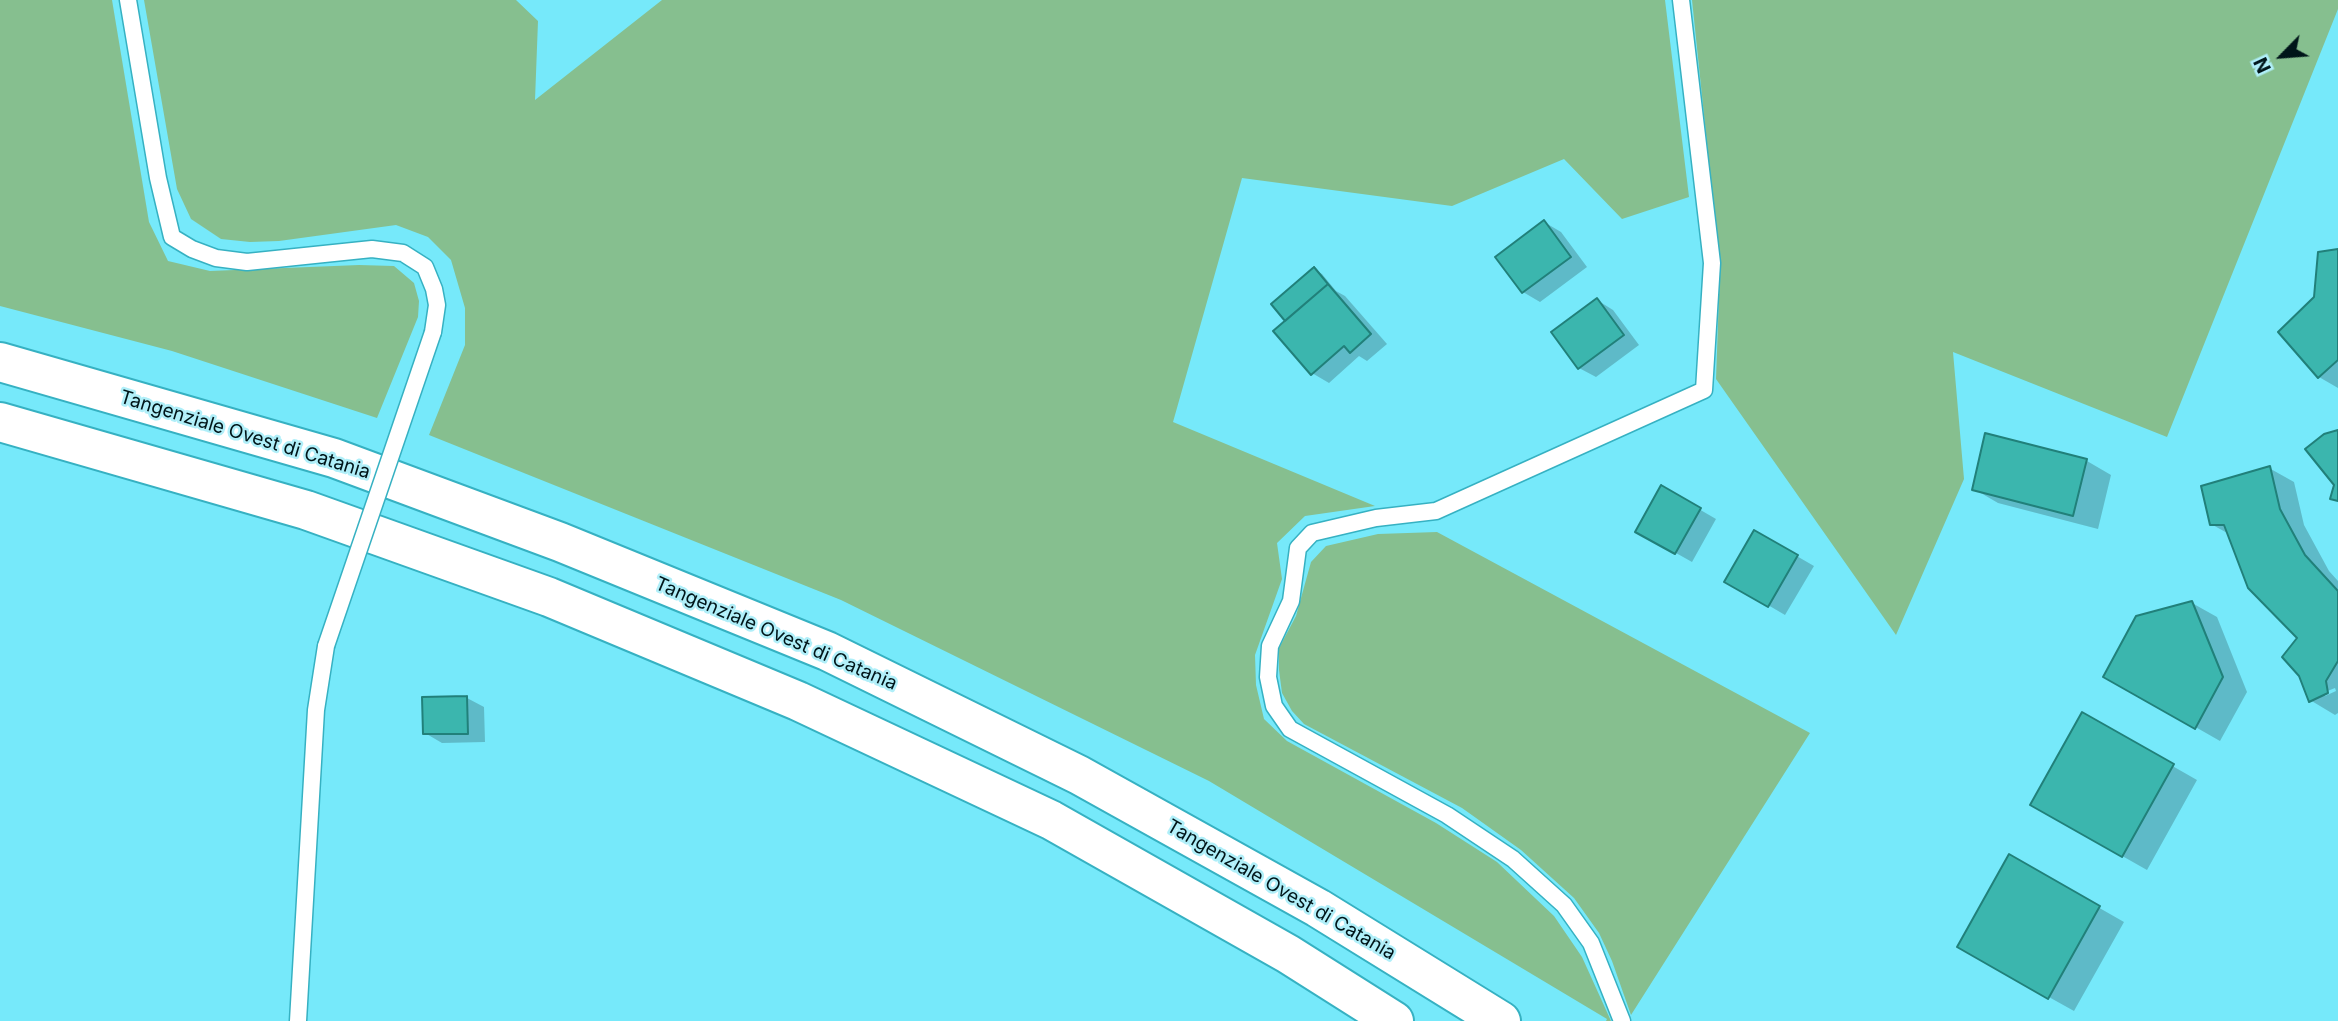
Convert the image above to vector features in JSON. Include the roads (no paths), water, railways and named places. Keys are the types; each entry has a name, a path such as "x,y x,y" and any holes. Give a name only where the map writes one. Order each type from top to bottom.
{"highway":[{"name":"Tangenziale Ovest di Catania","path":"0,362 334,458 559,542 827,651 1079,775 1318,908 1501,1021"},
{"path":"0,422 306,510 549,597 798,701 1051,820 1288,954 1394,1021"}],"lane":[{"path":"128,0 158,178 172,237 191,249 216,258 247,262 372,249 403,253 425,267 434,289 437,306 433,332 326,646 316,710 298,1021"},
{"path":"1622,1021 1591,943 1564,905 1513,859 1447,815 1290,730 1274,706 1268,677 1270,646 1291,601 1298,548 1312,533 1376,518 1436,511 1704,390 1712,263 1682,0"}]}
